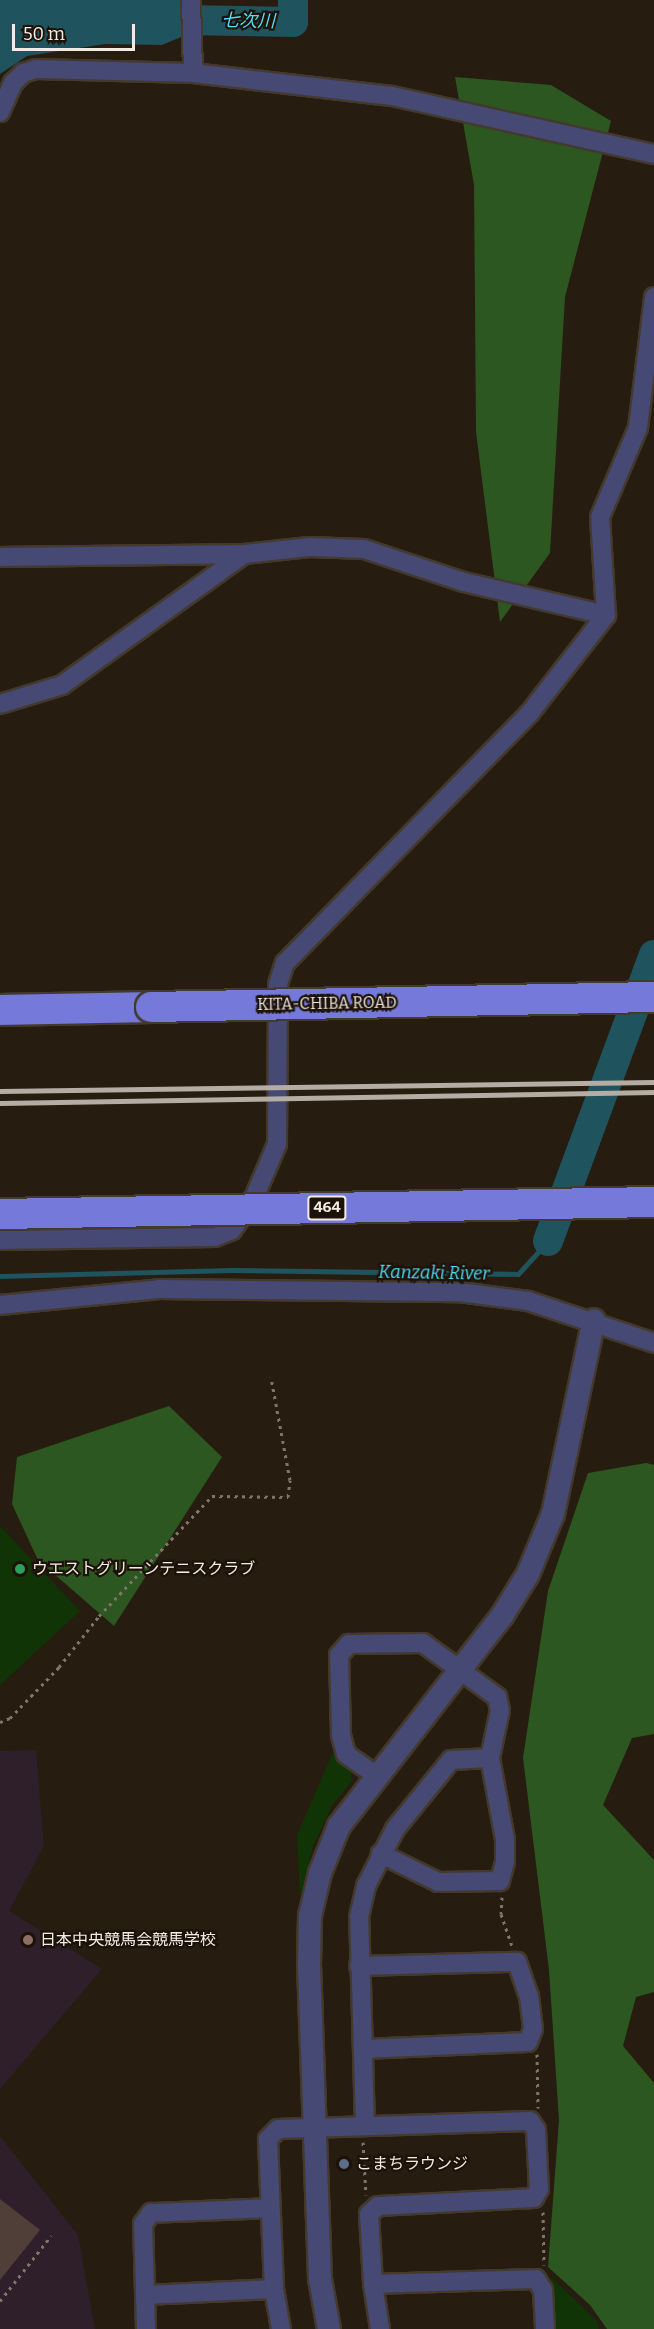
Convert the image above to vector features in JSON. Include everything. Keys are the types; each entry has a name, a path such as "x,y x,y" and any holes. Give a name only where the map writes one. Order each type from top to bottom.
{"highway":[{"name":"KITA-CHIBA ROAD","path":"0,1010 654,997"},
{"name":"464","path":"0,1214 654,1202"}],"street":[{"path":"191,0 193,73"},
{"path":"0,112 13,83 23,73 36,69 193,73 392,96 654,154"},
{"path":"0,1240 215,1237 232,1230 254,1198 277,1144 278,984 285,963 529,714 606,615 600,517 638,428 654,297"},
{"path":"0,557 244,554 310,547 364,549 464,582 606,615"},
{"path":"0,704 62,685 244,554"},
{"path":"0,1305 159,1289 459,1292 528,1301 594,1320 654,1343"},
{"path":"329,2329 320,2279 310,1916 320,1873 339,1826 518,1591 553,1514 594,1320"},
{"path":"377,1776 346,1754 341,1735 339,1655 348,1644 423,1643 497,1697 500,1710 490,1758 505,1840 505,1862 500,1881 438,1882 381,1854"},
{"path":"365,2126 359,1917 366,1886 395,1829 451,1760 490,1758"},
{"path":"359,1966 517,1962 530,1996 533,2028 528,2042 363,2049"},
{"path":"281,2329 274,2289 268,2139 278,2129 530,2121 536,2130 539,2189 534,2198 378,2206 369,2214 373,2283 381,2329"},
{"path":"146,2329 142,2224 151,2213 270,2208"},
{"path":"373,2283 536,2279 543,2290 545,2329"},
{"path":"145,2295 274,2289"}],"path":[{"path":"0,1722 10,1718 59,1667 99,1616 212,1496 288,1497 290,1480 271,1377"},
{"path":"500,1881 501,1914 517,1962"},
{"path":"528,2042 537,2049 538,2112 530,2121"},
{"path":"365,2126 369,2214"},
{"path":"534,2198 542,2208 544,2270 536,2279"},
{"path":"0,2301 51,2236"}],"shaded area":[{"name":"日本中央競馬会競馬学校","path":"36,1750 44,1846 9,1911 102,1969 0,2089 0,1751"},
{"path":"0,2136 78,2235 95,2329 0,2329"}],"green space":[{"path":"455,77 551,85 611,121 565,297 550,553 500,622 476,432 474,185"},
{"path":"169,1406 222,1457 114,1626 38,1560 12,1504 17,1457"},
{"path":"646,1463 654,1465 654,1734 632,1738 603,1805 654,1860 654,1992 636,1997 623,2046 654,2083 654,2329 607,2329 590,2305 548,2267 559,2120 549,1970 523,1758 548,1591 588,1473"},
{"name":"ウエストグリーンテニスクラブ","path":"0,1526 80,1611 0,1685"},
{"path":"334,1750 351,1768 352,1781 333,1804 313,1846 300,1897 297,1835"},
{"path":"551,2277 597,2321 599,2329 552,2329"}],"water":[{"path":"0,0 181,0 181,37 162,45 105,44 27,56 0,74"}],"building":[{"path":"0,2199 40,2230 0,2280"}],"waterway":[{"name":"七次川","path":"181,20 293,22 293,0"},
{"name":"Kanzaki River","path":"548,1241 654,955"},
{"name":"Kanzaki River","path":"0,1276 232,1270 518,1274 548,1241"}],"railway":[{"path":"0,1091 654,1082"},
{"path":"0,1103 654,1092"}],"place":[{"name":"ウエストグリーンテニスクラブ","path":"20,1569"},
{"name":"日本中央競馬会競馬学校","path":"28,1940"},
{"name":"こまちラウンジ","path":"344,2164"}]}
